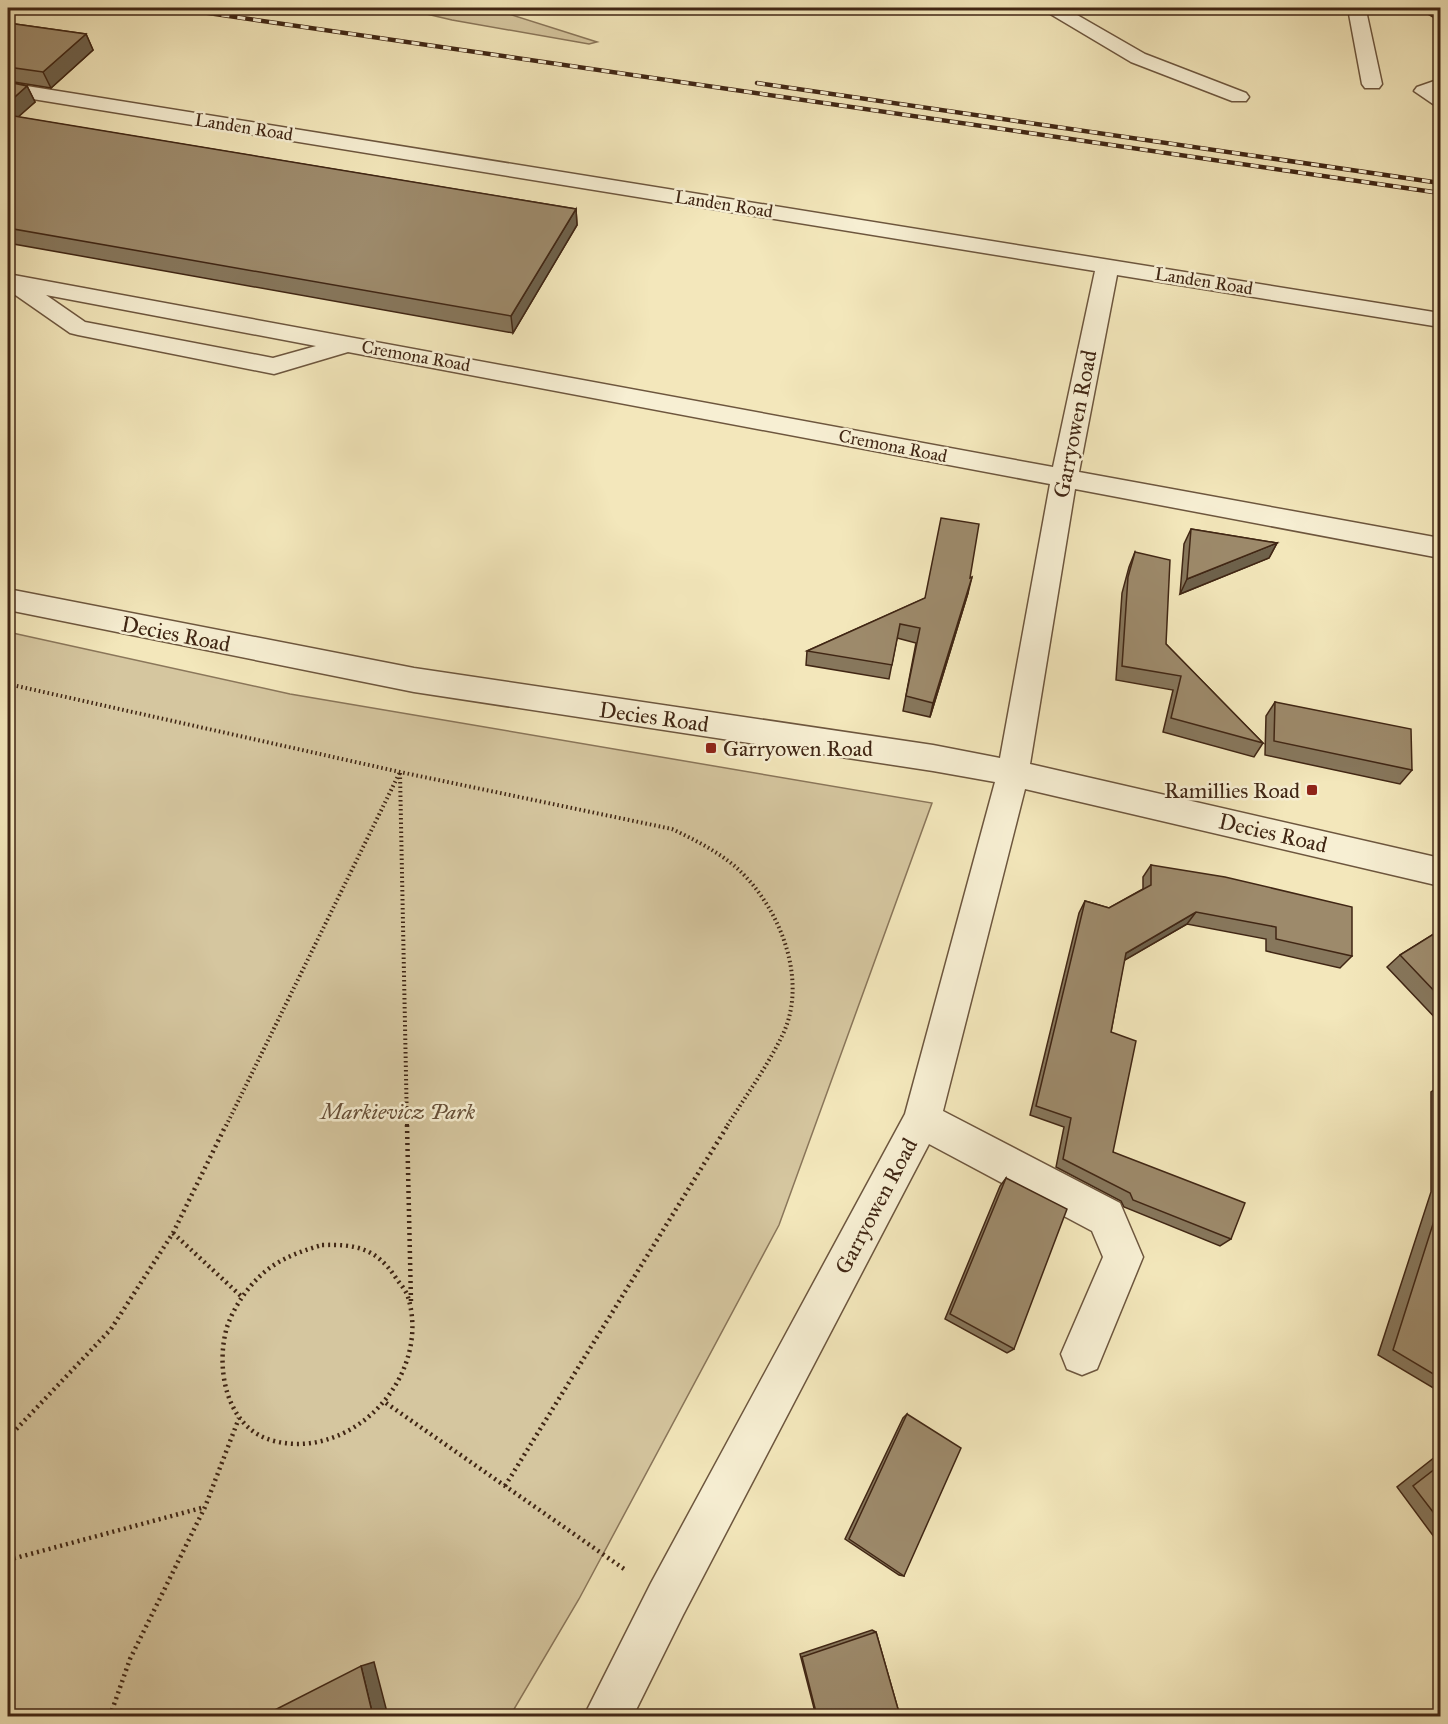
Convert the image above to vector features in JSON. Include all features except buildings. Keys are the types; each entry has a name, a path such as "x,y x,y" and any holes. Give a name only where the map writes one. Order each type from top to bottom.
{"street":[{"path":"1053,8 1138,58 1239,97"},
{"path":"1365,8 1358,14 1372,84"},
{"path":"1440,85 1424,91 1440,100"},
{"name":"Landen Road","path":"8,89 1440,320"},
{"name":"Garryowen Road","path":"608,1716 667,1599 922,1120 1014,773 1027,681 1064,479 1108,265"},
{"name":"Cremona Road","path":"11,282 78,328 274,366 346,344"},
{"name":"Cremona Road","path":"11,282 535,377 1064,479 1440,548"},
{"name":"Decies Road","path":"8,599 414,680 933,758 1014,773 1440,872"},
{"path":"922,1120 1106,1217 1123,1257 1082,1354"}],"path":[{"path":"8,684 400,772 672,829 711,848 742,872 767,903 786,948 794,990 783,1035 505,1486"},
{"path":"8,1438 111,1329 173,1233 400,772"},
{"path":"400,772 413,1337 408,1360 405,1371 386,1403 358,1428 326,1443 291,1447 261,1437 239,1418 225,1391 222,1359 227,1327 242,1297 265,1271 292,1253 322,1245 351,1245 377,1256 398,1276 411,1303"},
{"path":"173,1233 242,1297"},
{"path":"386,1403 667,1599"},
{"path":"110,1716 130,1659 206,1507 239,1418"},
{"path":"8,1560 206,1507"}],"green space":[{"path":"401,8 490,8 597,42 589,44 452,20"},
{"name":"Markievicz Park","path":"8,632 290,694 932,803 779,1225 579,1599 510,1716 8,1716"}],"railway":[{"path":"174,8 1440,193"},
{"path":"757,83 1440,183"}],"place":[{"name":"Garryowen Road","path":"711,748"},
{"name":"Ramillies Road","path":"1312,790"}]}
